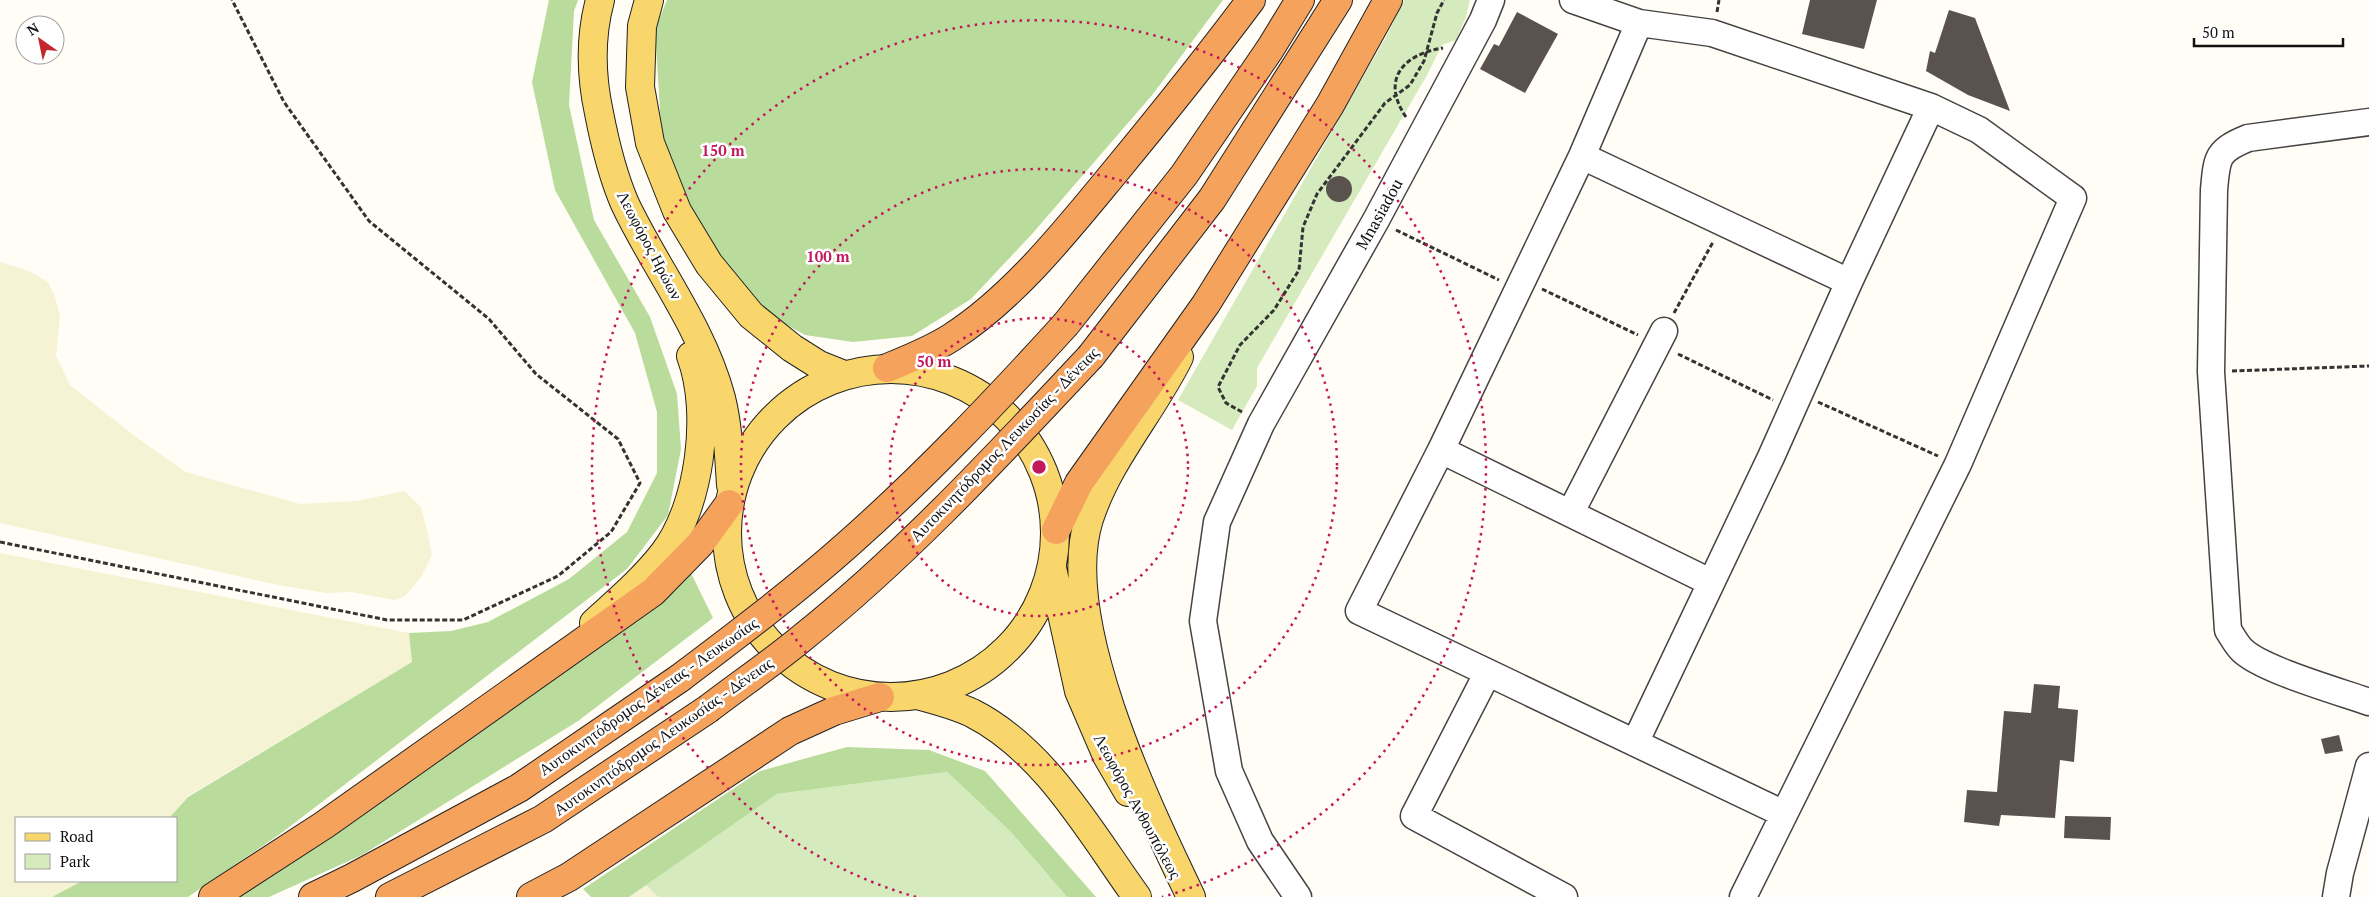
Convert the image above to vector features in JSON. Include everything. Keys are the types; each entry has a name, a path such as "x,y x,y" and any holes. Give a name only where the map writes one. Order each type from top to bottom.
{"highway":[{"path":"887,368 932,349 953,336 1010,290 1083,211 1202,66 1251,0"},
{"name":"Αυτοκινητόδρομος Δένειας - Λευκωσίας","path":"313,897 352,878 518,788 680,678 767,612 847,545 937,461 996,401 1066,324 1184,175 1270,49 1300,0"},
{"name":"Αυτοκινητόδρομος Λευκωσίας - Δένειας","path":"390,897 543,819 708,708 802,638 881,570 957,498 1091,356 1212,200 1338,0"},
{"path":"1056,530 1078,484 1206,304 1330,105 1388,0"},
{"path":"213,897 324,826 653,592 700,544 730,494"},
{"path":"531,897 568,877 790,731 834,711 880,697"}],"main road":[{"name":"Λεωφόρος Ηρώων","path":"600,0 592,54 596,98 609,161 625,203 686,314 705,354 721,398 728,438 730,494"},
{"path":"650,0 642,26 640,88 650,143 677,211 709,264 751,315 792,348 820,365 844,375"},
{"path":"535,675 644,577 665,552 682,523 691,494 698,465 702,414 694,363 653,257"},
{"path":"1190,897 1156,824 1118,731 1092,641 1086,607 1084,573 1088,521 1098,496 1111,470 1166,384 1206,304"},
{"path":"887,368 924,371 959,383 985,397 1018,427 1036,455 1051,493 1056,530 1052,568 1039,605 1018,638 989,664 955,684 918,695 880,697 846,691 800,672 764,639 742,607 731,573 726,539 730,494 743,461 768,424 803,394 844,375 887,368"},
{"name":"Λεωφόρος Ανθουπόλεως","path":"1052,568 1079,691 1107,756 1190,897"},
{"path":"918,695 971,713 994,726 1025,750 1051,778 1137,897"}],"street":[{"name":"Mnasiadou","path":"1298,897 1260,841 1229,771 1203,621 1217,522 1253,419 1376,220 1483,20 1491,0"},
{"path":"1573,0 1639,23 1712,33 1931,107 1979,130 2073,198 1958,464 1743,897"},
{"path":"1639,23 1582,156 1441,450 1359,611 1487,674 1784,814"},
{"path":"1635,743 1796,402 1849,282 1931,107"},
{"path":"2369,122 2248,138 2230,146 2217,160 2214,190 2211,372 2228,630 2241,650 2261,662 2369,702"},
{"path":"1582,156 1849,282"},
{"path":"1571,512 1660,337"},
{"path":"1441,450 1571,512 1710,582"},
{"path":"1487,674 1414,816 1564,897"},
{"path":"2336,897 2340,873 2369,766"},
{"path":"542,897 568,877"}],"path":[{"path":"0,542 387,620 463,620 558,576 611,532 640,483 618,439 536,374 489,319 369,221 284,102 232,0"},
{"path":"1253,419 1226,403 1218,387 1240,345 1274,310 1299,270 1303,228 1317,194 1385,103 1410,85 1424,61 1437,12 1444,0"},
{"path":"1406,117 1397,104 1396,96 1395,81 1402,68 1411,57 1428,50 1446,47"},
{"path":"1376,220 1519,284 1660,337 1796,402 1958,464"},
{"path":"1660,337 1723,222"},
{"path":"2211,372 2369,366"}],"shaded area":[{"path":"0,262 29,271 48,282 55,297 60,316 56,356 70,385 140,440 186,472 300,504 357,501 404,491 421,507 432,555 421,577 405,596 395,600 351,592 326,593 278,585 0,523"},
{"path":"0,553 409,633 412,662 188,796 170,817 15,817 15,882 80,882 52,897 0,897"},
{"path":"646,885 658,897 629,897"}],"green space":[{"path":"549,0 578,0 574,11 569,105 594,220 650,317 677,394 681,449 668,515 627,569 280,834 188,897 52,897 80,882 178,882 178,817 170,817 188,797 412,662 409,633 451,631 488,622 569,579 627,532 657,473 657,412 635,333 555,190 532,82"},
{"path":"667,0 1223,0 1153,94 1032,234 971,299 912,336 853,342 805,335 763,312 705,237 663,159 655,29"},
{"path":"1404,0 1470,0 1466,17 1456,40 1442,45 1427,75 1257,368 1257,386 1232,430 1178,400 1386,37"},
{"path":"690,571 713,618 578,721 362,855 269,897 239,897 449,752"},
{"path":"847,747 929,750 985,771 1096,897 1067,897 1011,832 947,772 777,794 629,897 591,897 583,889 760,771"},
{"path":"947,772 1011,832 1067,897 658,897 646,885 777,794"}],"building":[{"path":"1810,0 1877,0 1864,49 1802,34"},
{"path":"1949,10 1975,18 2010,111 1968,95 1926,71 1930,51 1935,53"},
{"path":"1517,12 1558,34 1525,93 1480,69 1494,44 1499,46"},
{"path":"1339,176 1348,180 1352,189 1348,198 1339,202 1330,198 1326,189 1330,180"},
{"path":"2034,684 2060,686 2058,708 2078,710 2074,762 2060,760 2055,818 2001,815 1999,826 1964,822 1967,790 1997,792 2004,711 2031,713"},
{"path":"2339,735 2343,751 2325,754 2321,739"},
{"path":"2065,816 2111,817 2110,840 2064,838"}]}
